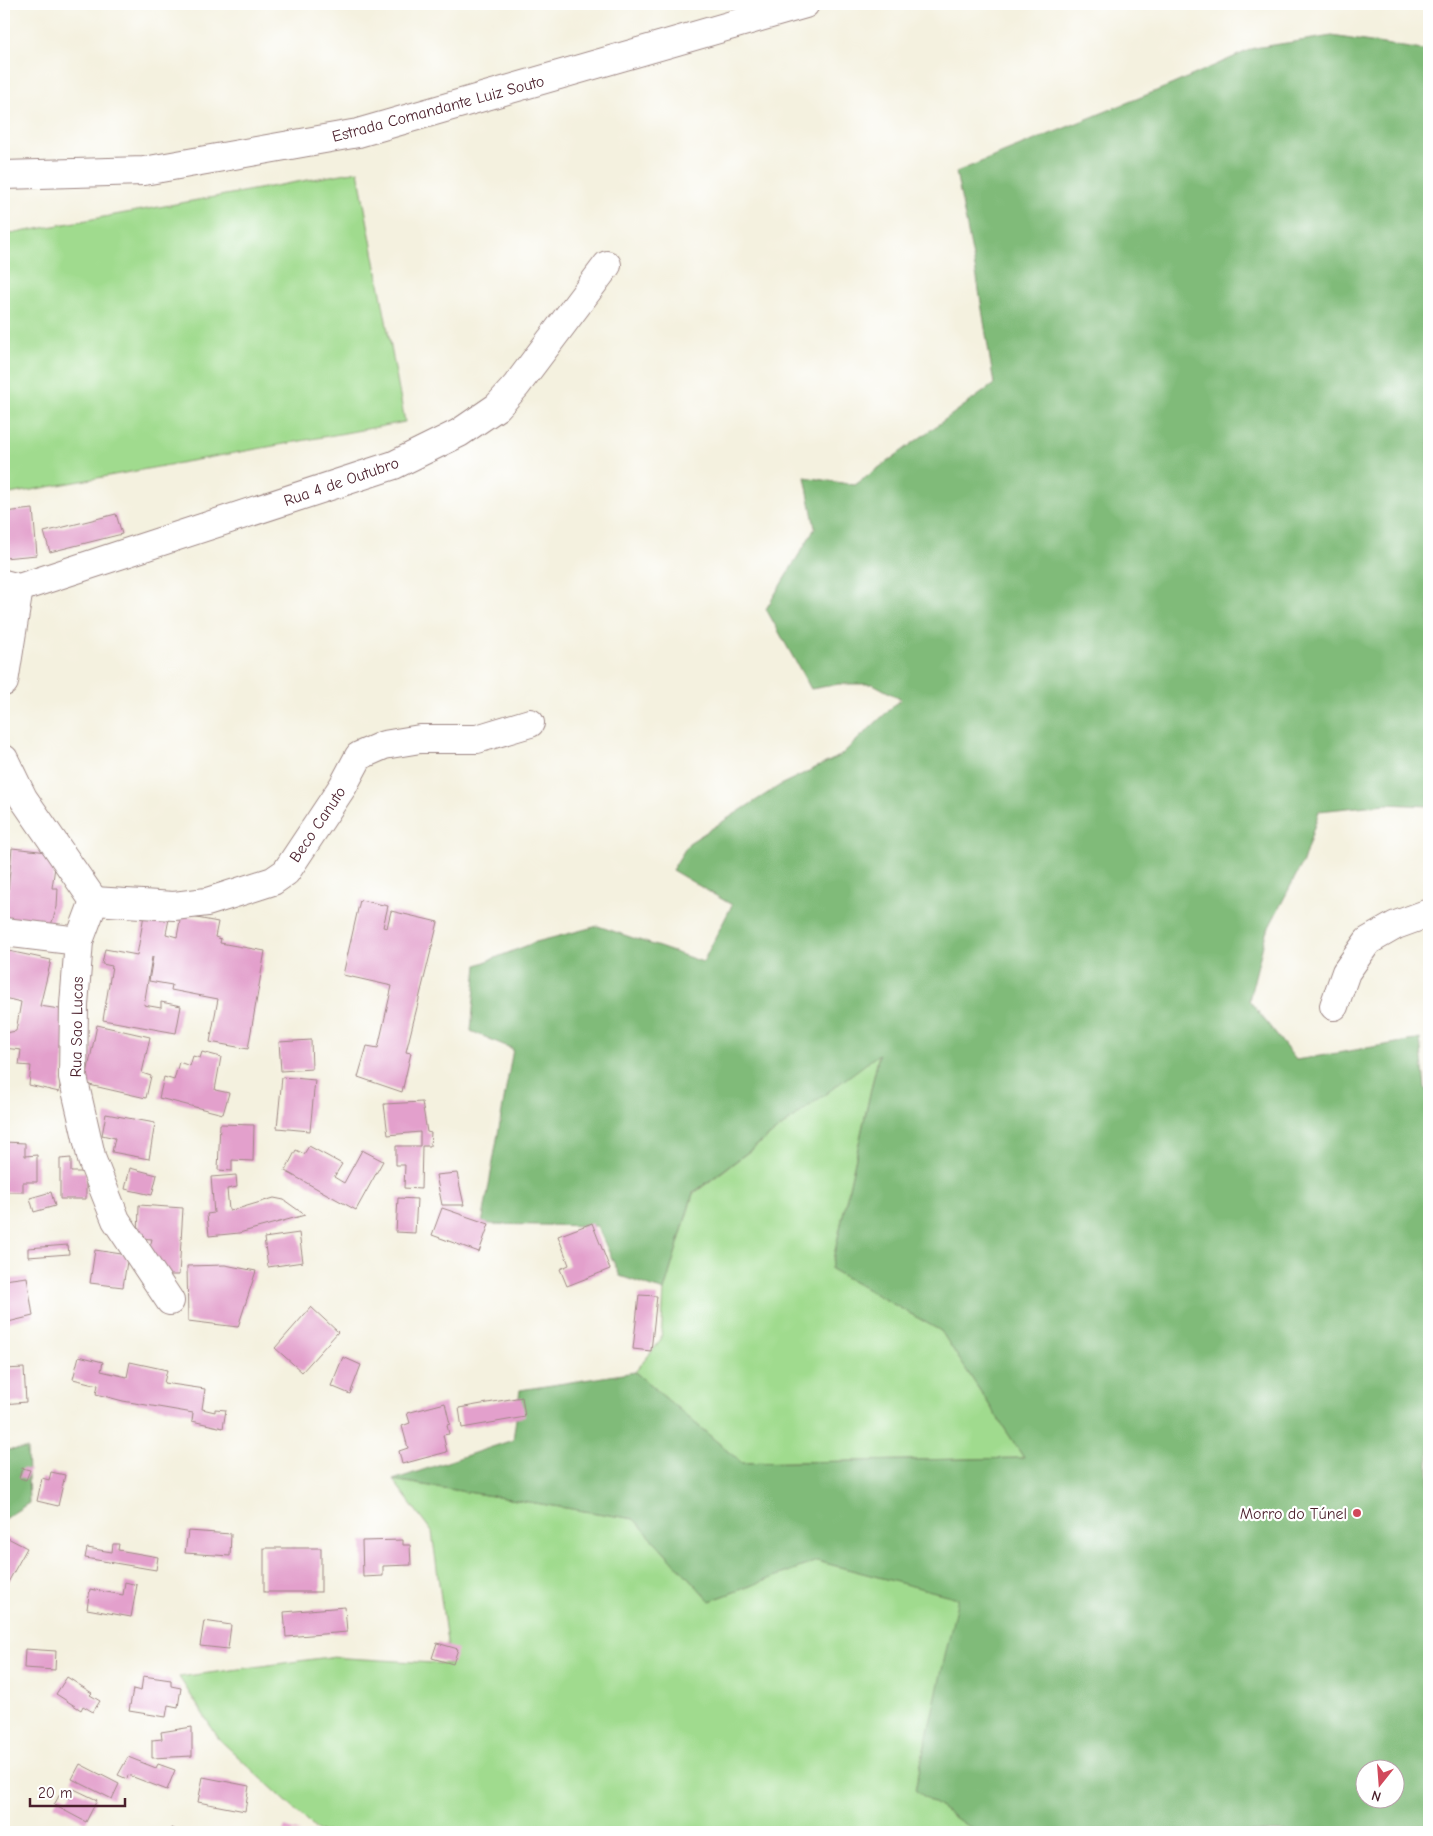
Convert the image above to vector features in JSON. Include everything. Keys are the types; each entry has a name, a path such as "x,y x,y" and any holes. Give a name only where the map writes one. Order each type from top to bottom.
{"street":[{"name":"Estrada Comandante Luiz Souto","path":"4,175 144,172 358,133 805,4"},
{"name":"Rua 4 de Outubro","path":"11,586 394,465 459,433 497,407 510,393 607,265"},
{"path":"4,682 11,586"},
{"name":"Beco Canuto","path":"94,901 174,906 207,902 273,881 286,872 343,786 360,756 384,745 420,738 478,739 530,723"},
{"path":"4,759 23,798 94,901"},
{"name":"Rua Sao Lucas","path":"94,901 79,941 74,1005 73,1077 92,1160 116,1220 170,1301"},
{"path":"1334,1006 1346,972 1368,941 1396,924 1429,914"},
{"path":"4,932 79,941"}],"green space":[{"path":"1332,36 1429,51 1429,806 1386,804 1319,811 1303,862 1266,933 1249,1000 1296,1060 1420,1039 1425,1088 1429,1092 1429,1832 976,1832 915,1790 958,1598 817,1561 710,1601 634,1519 393,1480 513,1440 520,1390 635,1372 742,1463 1024,1458 941,1331 831,1269 879,1054 693,1193 664,1291 620,1276 597,1226 482,1224 513,1049 471,1031 477,965 536,942 598,926 703,962 732,905 672,870 689,843 782,784 840,756 901,699 873,684 839,684 811,689 766,609 815,528 805,477 855,485 994,384 977,278 956,172 1171,85 1254,48"},
{"path":"358,171 405,422 4,495 4,235"},
{"path":"879,1053 831,1269 941,1331 1024,1458 742,1463 635,1372 661,1340 664,1291 693,1194"},
{"path":"27,1449 29,1503 4,1519 4,1450"},
{"path":"393,1480 634,1519 710,1601 817,1561 959,1598 915,1790 976,1832 319,1832 219,1739 179,1677 329,1657 450,1664 432,1532"}],"building":[{"path":"33,509 37,555 4,558 4,512"},
{"path":"116,514 122,534 50,552 44,532"},
{"path":"12,848 57,853 52,888 58,888 57,907 51,925 5,924"},
{"path":"360,900 388,906 383,927 387,928 391,911 438,922 406,1052 411,1053 402,1092 358,1077 367,1046 378,1048 392,986 343,975"},
{"path":"144,915 169,919 166,934 177,937 181,915 218,922 215,937 221,939 220,943 265,951 248,1049 210,1042 218,999 171,990 172,985 149,981 153,957 144,1005 161,1008 161,1002 181,1006 176,1033 103,1020 112,966 102,964 105,949 137,955"},
{"path":"4,950 51,960 40,1006 66,1010 63,1069 59,1092 29,1085 31,1066 19,1065 21,1050 4,1048 6,1033 16,1031 21,1002 4,998"},
{"path":"97,1025 150,1037 142,1073 151,1076 146,1098 85,1084"},
{"path":"311,1040 312,1069 281,1071 279,1042"},
{"path":"202,1052 221,1057 215,1090 229,1093 223,1114 159,1098 164,1077 174,1080 179,1062 190,1066 193,1056 200,1058"},
{"path":"282,1077 315,1080 310,1131 277,1128"},
{"path":"422,1102 427,1132 431,1133 430,1146 422,1146 421,1189 404,1188 405,1165 396,1165 396,1146 420,1146 420,1132 388,1135 384,1104"},
{"path":"106,1114 155,1123 149,1159 112,1152 115,1138 102,1135"},
{"path":"220,1124 254,1125 253,1161 232,1160 232,1171 218,1170"},
{"path":"4,1142 25,1143 25,1156 37,1155 37,1182 23,1182 23,1192 4,1192"},
{"path":"309,1146 342,1164 334,1177 344,1183 362,1150 383,1161 356,1210 285,1171 296,1150 304,1154"},
{"path":"71,1158 71,1172 86,1172 86,1199 60,1199 60,1159"},
{"path":"130,1168 157,1175 152,1195 125,1189"},
{"path":"457,1173 464,1205 442,1205 436,1175"},
{"path":"236,1175 237,1187 227,1189 229,1210 274,1198 284,1200 305,1215 239,1233 209,1236 207,1214 214,1213 211,1177"},
{"path":"51,1192 55,1206 34,1212 30,1198"},
{"path":"398,1198 417,1199 415,1233 396,1232"},
{"path":"139,1205 183,1208 179,1275 164,1275 148,1255 152,1239 138,1238"},
{"path":"442,1208 489,1224 479,1252 432,1235"},
{"path":"592,1223 610,1269 567,1286 560,1269 569,1265 558,1236"},
{"path":"299,1233 303,1262 268,1267 264,1238"},
{"path":"68,1245 69,1254 28,1257 28,1248"},
{"path":"95,1250 128,1255 123,1287 90,1283"},
{"path":"225,1265 256,1271 238,1327 188,1321 187,1266"},
{"path":"27,1277 33,1316 4,1323 4,1280"},
{"path":"639,1295 657,1296 651,1351 633,1349"},
{"path":"311,1307 338,1332 302,1372 275,1348"},
{"path":"79,1356 103,1362 101,1371 127,1377 130,1362 167,1370 164,1383 205,1389 202,1409 215,1412 215,1409 226,1410 223,1428 192,1421 193,1413 123,1401 96,1394 98,1385 73,1379"},
{"path":"343,1357 361,1365 350,1394 331,1386"},
{"path":"24,1368 26,1402 4,1404 4,1369"},
{"path":"522,1397 525,1417 462,1428 459,1408"},
{"path":"445,1403 450,1424 447,1425 449,1434 443,1435 447,1452 402,1464 399,1451 408,1448 402,1426 410,1423 407,1413"},
{"path":"22,1468 30,1470 26,1480 19,1478"},
{"path":"51,1472 65,1475 58,1506 37,1501 42,1478 49,1480"},
{"path":"188,1531 231,1534 230,1556 185,1553"},
{"path":"4,1536 27,1548 6,1586 4,1584"},
{"path":"403,1540 403,1545 410,1545 411,1565 383,1566 383,1576 363,1577 362,1541"},
{"path":"113,1544 119,1544 118,1550 158,1557 156,1570 85,1558 87,1548 112,1552"},
{"path":"264,1548 321,1548 321,1592 264,1592"},
{"path":"125,1582 137,1585 131,1617 87,1609 90,1589 123,1595"},
{"path":"345,1607 347,1632 286,1637 284,1612"},
{"path":"204,1621 231,1625 228,1649 200,1646"},
{"path":"437,1643 458,1649 453,1664 432,1658"},
{"path":"25,1649 56,1651 55,1670 24,1668"},
{"path":"143,1676 171,1680 171,1686 181,1688 178,1707 168,1705 166,1717 129,1711 133,1689 141,1691"},
{"path":"67,1677 92,1693 90,1695 100,1701 93,1712 83,1706 81,1710 56,1694"},
{"path":"192,1727 192,1756 152,1758 152,1740 162,1739 161,1732"},
{"path":"128,1757 156,1768 158,1764 175,1770 167,1790 128,1775 127,1779 118,1775"},
{"path":"80,1764 119,1784 112,1799 72,1779"},
{"path":"203,1777 249,1786 245,1811 198,1802"},
{"path":"74,1789 97,1800 86,1822 54,1805 60,1794 69,1798"},
{"path":"285,1827 300,1832 283,1832"},
{"path":"171,1828 183,1832 170,1832"}],"place":[{"name":"Morro do Túnel","path":"1357,1513"}]}
